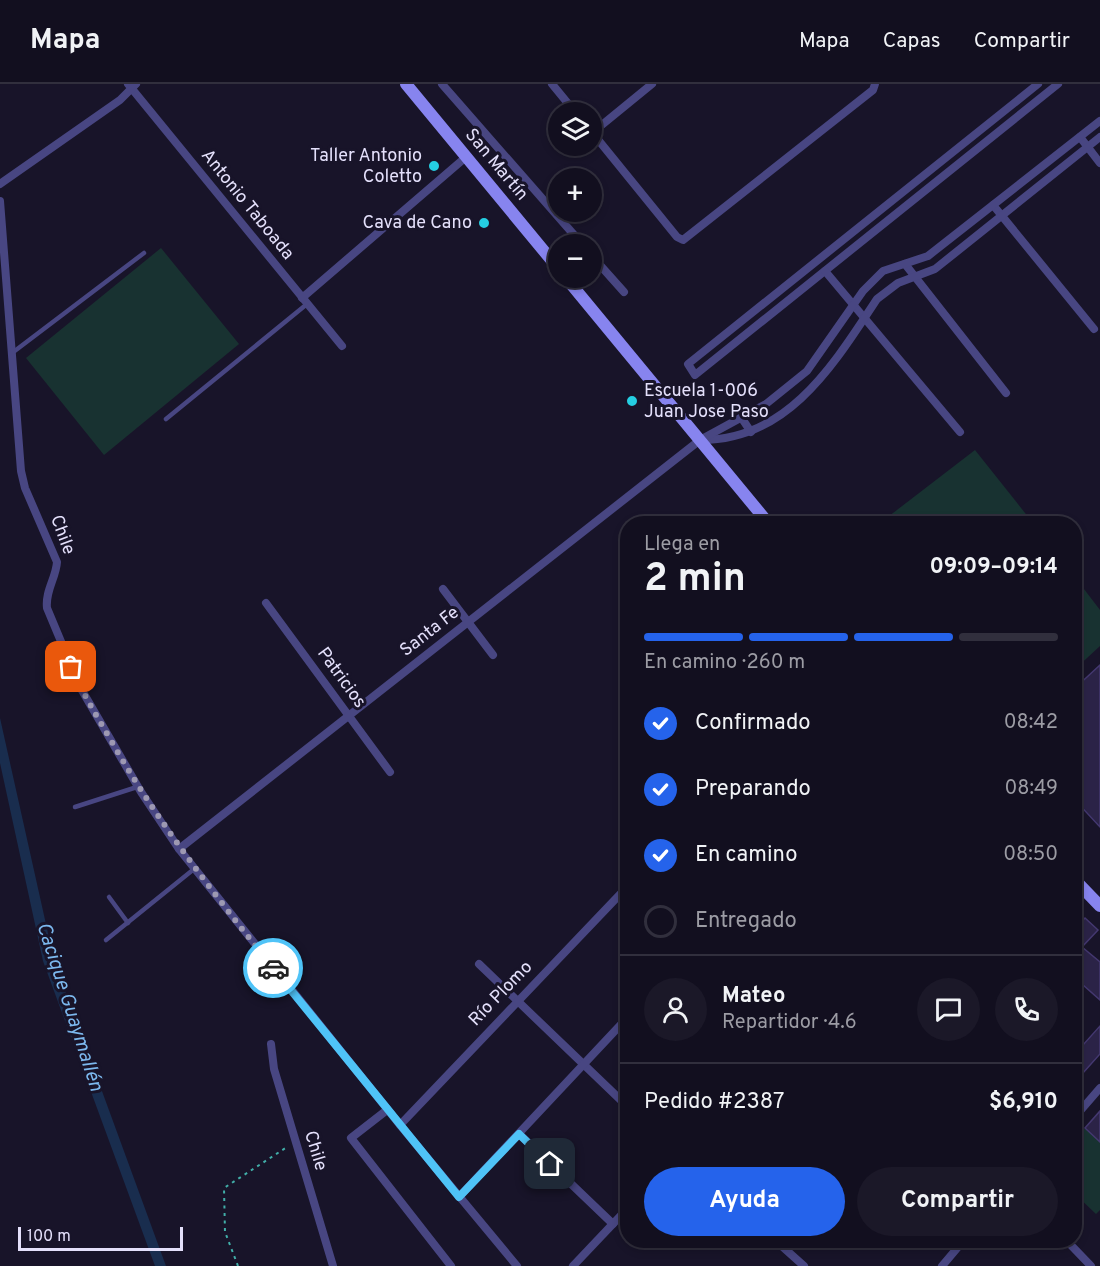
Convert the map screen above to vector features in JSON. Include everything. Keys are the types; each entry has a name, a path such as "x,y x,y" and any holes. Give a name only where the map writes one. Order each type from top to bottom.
{"main road":[{"name":"San Martín","path":"406,84 548,256"},
{"path":"574,288 762,516"},
{"path":"1082,887 1100,906"}],"street":[{"path":"442,84 573,234"},
{"path":"552,84 567,102"},
{"path":"602,124 652,84"},
{"path":"1038,84 688,364 695,375 1058,84"},
{"path":"0,184 120,100 132,86"},
{"name":"Antonio Taboada","path":"132,86 342,346"},
{"path":"602,144 677,237 683,240 874,87"},
{"name":"Santa Fe","path":"179,849 700,440 766,404 807,371 871,282 884,271 928,256 1100,121"},
{"path":"1080,137 1100,163"},
{"path":"700,440 726,440 751,432 796,403 820,382 887,290 935,269 1100,137"},
{"path":"305,301 466,157"},
{"name":"Chile","path":"0,201 21,471 25,489 57,562 46,599 47,608 80,687 137,787 194,869 387,1110 517,1266"},
{"path":"993,205 1094,329"},
{"path":"905,264 1005,393"},
{"path":"602,267 624,292"},
{"path":"825,271 960,432"},
{"path":"807,371 820,382"},
{"path":"741,417 751,432"},
{"path":"443,589 493,655"},
{"name":"Patricios","path":"266,603 390,772"},
{"name":"Río Plomo","path":"400,1125 620,894"},
{"path":"479,964 620,1099"},
{"path":"459,1197 620,1026"},
{"name":"Chile","path":"271,1044 274,1069 294,1142 333,1266"},
{"path":"1082,1109 1100,1088"},
{"path":"387,1110 351,1138 451,1266"},
{"path":"519,1134 613,1224"},
{"path":"573,1266 620,1216"},
{"path":"784,1248 804,1266"},
{"path":"942,1266 957,1248"},
{"path":"1074,1248 1091,1266"}],"lane":[{"path":"12,354 144,254"},
{"path":"166,419 305,301"},
{"path":"75,807 137,787"},
{"path":"106,940 194,869"},
{"path":"109,897 128,923"}],"path":[{"path":"238,1266 225,1232 224,1188 294,1142"}],"green space":[{"path":"161,248 239,344 104,455 26,358"},
{"path":"975,450 1027,516 889,516"},
{"path":"1082,586 1100,610 1100,646 1082,663"},
{"path":"1100,1111 1100,1210 1096,1214 1082,1201 1082,1132"}],"water":[{"name":"Cacique Guaymallén","path":"0,718 54,960 166,1266 155,1266 43,961 0,763"}],"building":[{"path":"1100,665 1100,827 1082,808 1082,682"},
{"path":"1085,918 1098,930 1082,947 1082,921"},
{"path":"1082,947 1100,962 1100,1000 1082,984"},
{"path":"1100,1026 1100,1054 1082,1074 1082,1046"},
{"path":"1100,1111 1100,1142 1085,1128"}],"way so far":[{"path":"71,667 137,787 179,849 273,968"}],"place":[{"name":"Taller Antonio Coletto","path":"434,166"},
{"name":"Cava de Cano","path":"484,223"},
{"name":"Escuela 1-006 Juan Jose Paso","path":"632,401"}],"route":[{"path":"273,968 459,1197 519,1134 550,1164"}]}
